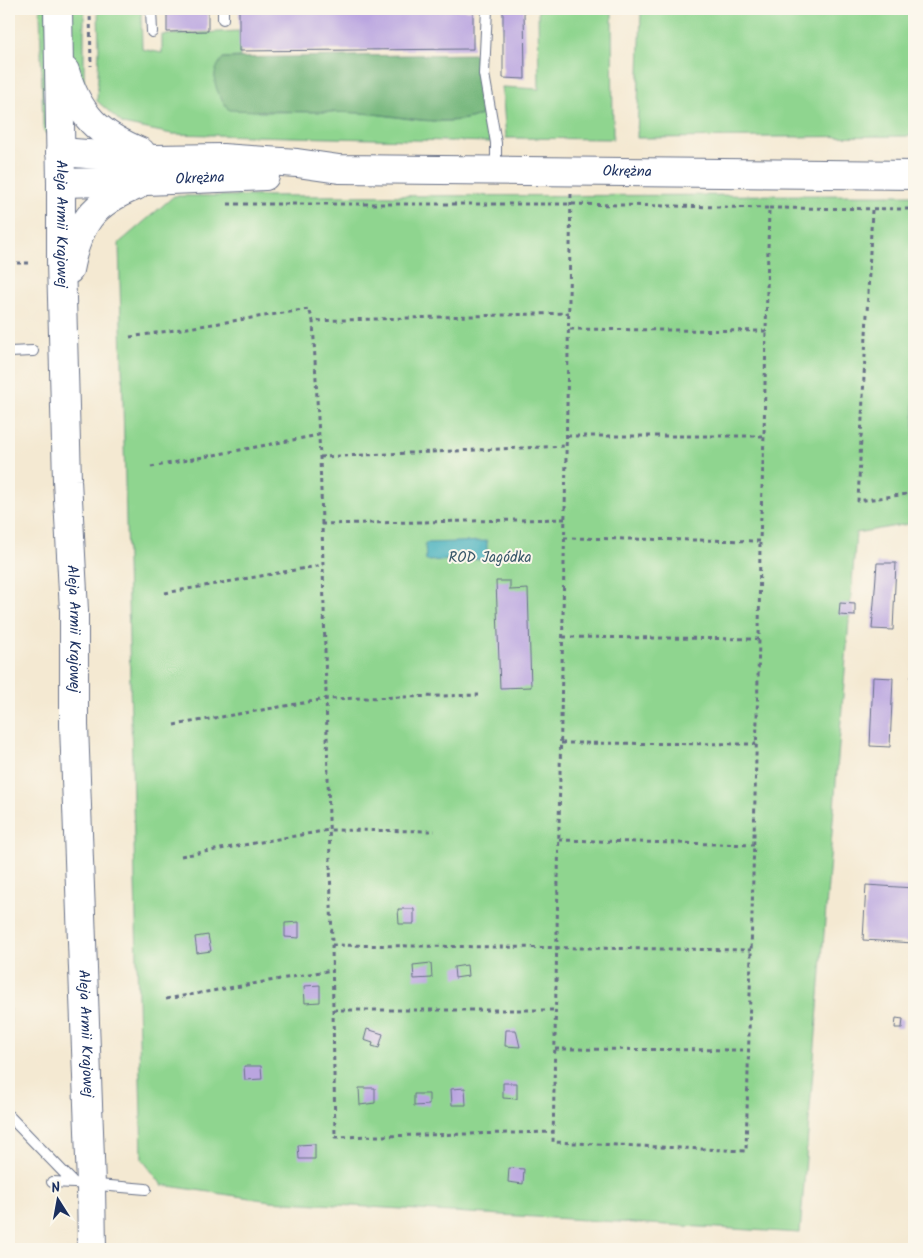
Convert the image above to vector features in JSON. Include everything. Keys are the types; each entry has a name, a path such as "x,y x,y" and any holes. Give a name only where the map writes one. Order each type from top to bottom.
{"street":[{"name":"Aleja Armii Krajowej","path":"58,9 62,306 74,612 74,725 83,1184 92,1249"},
{"path":"58,50 70,88 87,117 151,170 112,196 92,213 86,222 72,252 62,306"},
{"name":"Okrężna","path":"61,168 151,170 222,158 296,163 339,169 914,175"}],"lane":[{"path":"151,9 152,32"},
{"path":"487,9 484,74 496,143 496,170"},
{"path":"9,352 33,351"},
{"path":"9,1116 83,1184"},
{"path":"52,1182 146,1189"}],"path":[{"path":"90,9 90,71"},
{"path":"571,171 554,1142 746,1151 769,208"},
{"path":"223,204 571,204 872,210 914,209"},
{"path":"872,210 858,501 914,493"},
{"path":"9,263 30,263"},
{"path":"130,337 309,309 314,320 322,524 335,1136 554,1132"},
{"path":"314,320 569,313"},
{"path":"568,329 766,331"},
{"path":"151,467 319,435"},
{"path":"566,436 764,436"},
{"path":"320,458 566,446"},
{"path":"322,524 565,519"},
{"path":"564,538 760,541"},
{"path":"165,593 322,565"},
{"path":"563,637 759,639"},
{"path":"174,725 326,699 479,695"},
{"path":"561,743 756,744"},
{"path":"182,856 329,830 435,830"},
{"path":"559,840 754,845"},
{"path":"332,944 751,950"},
{"path":"166,999 332,970"},
{"path":"333,1010 556,1010"},
{"path":"555,1049 748,1050"}],"green space":[{"path":"40,9 47,9 51,131 46,134 43,129"},
{"path":"70,9 84,9 84,93 71,55"},
{"path":"98,9 141,9 142,49 162,53 162,35 239,31 240,57 223,58 258,112 362,113 440,121 456,121 486,113 491,142 172,134 123,124 97,101"},
{"path":"538,9 612,9 613,139 506,138 502,87 539,89"},
{"path":"914,9 914,136 637,138 641,10"},
{"path":"475,54 486,113 471,118 455,120 423,120 360,113 229,110 218,91 215,78 215,72 223,58"},
{"name":"ROD Jagódka","path":"914,195 914,523 856,533 800,1233 270,1201 162,1185 142,1159 119,243 174,196"},
{"path":"9,993 13,1108 9,1113"}],"water":[{"path":"487,541 487,559 426,561 425,543"}],"building":[{"path":"167,9 208,9 208,31 167,32"},
{"path":"503,9 524,9 525,79 503,78"},
{"path":"239,10 473,10 473,49 239,51"},
{"path":"877,563 896,563 893,630 872,629"},
{"path":"496,581 510,581 510,590 528,589 531,687 500,688"},
{"path":"840,603 855,604 855,616 839,615"},
{"path":"911,676 914,676 914,695 911,694"},
{"path":"873,677 893,678 890,747 870,746"},
{"path":"866,885 914,888 914,943 863,940"},
{"path":"398,909 414,909 414,924 399,924"},
{"path":"299,922 299,938 285,937 285,923"},
{"path":"208,935 211,951 197,953 195,937"},
{"path":"431,963 432,978 414,979 413,965"},
{"path":"467,965 468,976 455,978 454,967"},
{"path":"320,985 320,1002 305,1003 304,986"},
{"path":"896,1018 903,1019 902,1028 895,1028"},
{"path":"367,1029 383,1034 379,1048 372,1046 373,1043 364,1040"},
{"path":"506,1030 516,1030 520,1047 505,1046"},
{"path":"244,1066 261,1066 262,1079 245,1080"},
{"path":"503,1083 517,1083 517,1099 503,1098"},
{"path":"359,1088 375,1088 375,1103 360,1105"},
{"path":"465,1088 466,1105 452,1105 451,1089"},
{"path":"414,1094 429,1094 429,1105 414,1106"},
{"path":"315,1144 315,1159 299,1159 298,1145"},
{"path":"509,1168 524,1169 523,1184 508,1182"}]}
